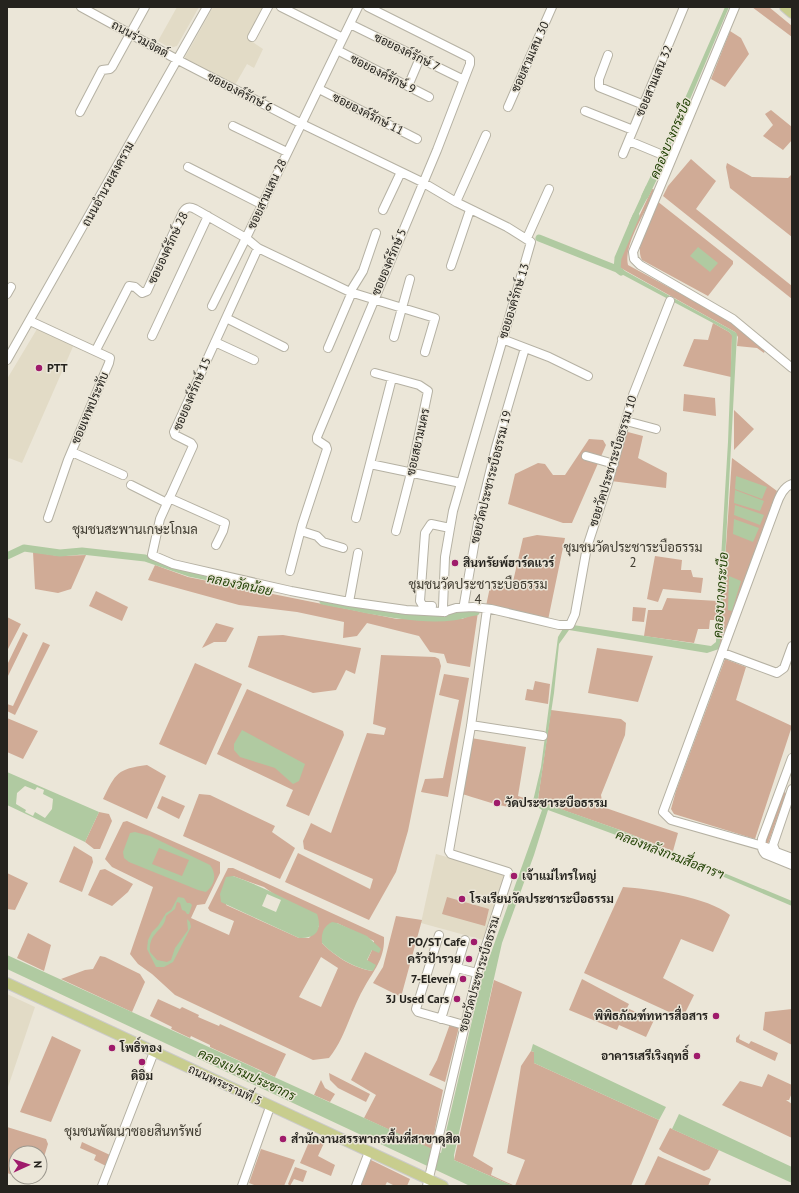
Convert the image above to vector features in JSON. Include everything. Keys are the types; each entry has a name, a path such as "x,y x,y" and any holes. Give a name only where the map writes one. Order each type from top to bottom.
{"main road":[{"path":"785,7 792,13"},
{"name":"ถนนพระรามที่ 5","path":"7,983 443,1186"}],"street":[{"name":"ถนนร่วมจิตต์","path":"81,7 178,60"},
{"path":"80,112 102,70 110,69 112,67 145,7"},
{"name":"ถนนอำนวยสงคราม","path":"7,360 30,322 207,7"},
{"path":"252,37 268,7"},
{"path":"281,7 343,38"},
{"name":"ซอยสามเสน 28","path":"358,7 246,238 258,248 351,292 435,318 425,352"},
{"name":"ซอยองค์รักษ์ 5","path":"290,571 300,531 327,449 326,446 317,440 317,438 470,64 470,59 468,57 368,7"},
{"name":"ซอยสามเสน 30","path":"508,107 552,7"},
{"name":"ซอยสามเสน 32","path":"623,154 684,7"},
{"path":"735,7 633,252 634,259 640,265 733,319 792,368"},
{"name":"ซอยองค์รักษ์ 7","path":"350,24 464,80"},
{"name":"ซอยองค์รักษ์ 9","path":"337,50 429,97"},
{"path":"608,55 599,79 599,87 644,106"},
{"path":"408,86 420,58"},
{"name":"ซอยองค์รักษ์ 6","path":"178,60 302,124"},
{"name":"ซอยองค์รักษ์ 11","path":"319,89 417,139"},
{"path":"585,111 633,130"},
{"path":"302,124 422,182 470,210 527,238 549,189"},
{"path":"233,126 287,152"},
{"path":"456,202 486,135"},
{"path":"629,140 658,153"},
{"path":"188,168 262,205"},
{"path":"383,210 401,172"},
{"name":"ซอยองค์รักษ์ 28","path":"96,350 129,286 135,286 144,293 148,289 185,208 192,207 246,238"},
{"path":"451,266 470,210"},
{"name":"ซอยองค์รักษ์ 28","path":"152,336 208,216"},
{"path":"328,348 351,292 363,271 376,232"},
{"path":"212,306 246,238"},
{"name":"ซอยองค์รักษ์ 13","path":"444,609 445,557 450,528 461,483 502,339 531,245 531,242 527,238"},
{"name":"ซอยองค์รักษ์ 15","path":"258,248 174,432 175,435 191,443 193,446 158,525 152,555 173,564 291,591 349,602"},
{"path":"394,337 410,279"},
{"name":"ซอยวัดประชาระบือธรรม 10","path":"489,609 559,626 570,625 575,614 587,547 643,370 670,300"},
{"path":"226,318 284,347"},
{"name":"ซอยเทพประทับ","path":"30,322 96,350 110,358 72,452 48,518"},
{"path":"502,339 526,348 588,376"},
{"path":"215,342 254,360"},
{"name":"ซอยวัดประชาระบือธรรม 19","path":"465,608 467,583 478,517 496,447 526,348"},
{"name":"ซอยสยามนคร","path":"375,373 419,385 428,391 411,473 396,531"},
{"path":"356,518 392,378"},
{"path":"626,421 656,430"},
{"path":"72,452 123,475"},
{"path":"586,456 614,464"},
{"path":"370,464 461,483"},
{"path":"792,484 787,486 780,495 663,812 671,820 773,849 776,852 792,858"},
{"path":"131,485 225,523 223,532 216,545"},
{"path":"444,609 420,604 425,533 431,524 450,528"},
{"path":"300,531 317,536 323,542 343,548"},
{"path":"358,553 349,602 406,610 465,608 489,609"},
{"name":"ซอยวัดประชาระบือธรรม","path":"430,1179 477,973 509,875 508,872 451,854 449,851 489,609"},
{"path":"723,652 777,673 784,668 792,646"},
{"path":"471,725 543,736"},
{"path":"792,758 762,839 761,846 762,851 765,854 792,865"},
{"path":"773,849 773,845 792,790 781,786"},
{"path":"439,935 416,1009 418,1012 464,1025"},
{"path":"441,1019 465,940"},
{"path":"457,968 477,973"},
{"path":"102,1186 154,1052"},
{"path":"252,1186 242,1184 270,1106"},
{"path":"356,1186 369,1152"}],"shaded area":[{"path":"177,7 199,7 177,46 170,48 158,41"},
{"path":"213,7 264,7 248,39 263,49 254,68 247,64 235,85 184,59"},
{"path":"752,7 769,7 792,26 792,37"},
{"path":"730,31 741,38 749,54 725,87 711,79"},
{"path":"771,110 792,127 792,140 783,150 763,136 773,125 765,114"},
{"path":"691,159 716,181 696,209 792,286 792,299 663,196 668,186"},
{"path":"727,163 752,177 788,178 792,174 792,237 730,188 726,167"},
{"path":"652,189 656,190 632,237 627,257 628,265 727,319 765,350 764,353 757,348 737,346 738,337 735,332 619,267 619,259"},
{"path":"657,201 733,261 733,264 708,296 642,260 640,247 644,231"},
{"path":"713,323 732,335 731,377 683,366 694,339 708,340"},
{"path":"40,324 75,342 22,463 9,458 7,462 7,379"},
{"path":"684,394 715,398 716,416 683,411"},
{"path":"734,410 754,429 734,450"},
{"path":"624,431 643,436 638,458 667,473 666,488 611,481"},
{"path":"589,439 603,440 606,445 572,523 563,523 508,504 515,474 538,463 545,464 553,475 565,475"},
{"path":"732,458 777,491 729,626 719,649"},
{"path":"537,535 565,538 548,620 486,606 490,587 512,586 523,538"},
{"path":"33,552 59,556 86,555 71,589 58,593 35,589"},
{"path":"655,556 682,560 681,570 691,570 693,577 703,578 701,593 663,589 658,602 647,599"},
{"path":"155,565 188,577 397,619 462,619 478,612 470,667 447,663 444,654 430,652 419,636 367,623 357,636 343,638 344,622 297,612 239,605 148,580"},
{"path":"96,591 128,607 122,621 89,606"},
{"path":"667,598 718,601 717,620 710,620 709,629 698,629 694,643 644,636 648,610 662,610"},
{"path":"633,607 646,608 644,622 632,621"},
{"path":"7,617 21,624 7,651"},
{"path":"216,623 234,628 226,642 214,642 202,648"},
{"path":"23,632 28,635 7,678 7,665"},
{"path":"283,635 361,648 355,674 346,670 336,690 313,693 248,667 258,636"},
{"path":"43,642 50,645 15,715 7,711 7,704 13,706"},
{"path":"597,648 653,656 638,702 588,693"},
{"path":"381,655 435,657 439,659 441,666 408,831 396,872 369,920 285,882 298,853 370,889 373,879 304,849 303,841 311,823 331,833 367,733 384,735 386,728 373,724"},
{"path":"725,659 746,667 736,700 792,726 755,839 674,814 671,809 676,791"},
{"path":"195,663 242,684 206,765 159,744"},
{"path":"444,674 469,678 448,797 421,792 425,779 443,778 459,700 439,695"},
{"path":"535,681 550,684 548,704 525,700 527,689 533,690"},
{"path":"247,689 343,731 344,735 309,816 286,806 293,790 217,754"},
{"path":"551,710 621,719 626,723 625,735 601,795 603,807 678,833 673,851 620,830 540,802 538,799"},
{"path":"7,718 38,731 23,759 7,752"},
{"path":"471,738 526,747 518,796 533,801 523,808 517,808 502,806 462,794"},
{"path":"147,765 166,776 147,819 103,799 111,783 119,774 129,768"},
{"path":"784,792 786,793 768,844 765,845 765,840"},
{"path":"199,794 210,795 275,826 272,832 295,848 280,879 183,836"},
{"path":"162,796 185,806 179,819 157,808"},
{"path":"99,812 109,814 112,821 100,849 94,849 85,842"},
{"path":"127,821 220,862 220,873 205,904 197,905 191,918 229,935 234,921 210,911 208,908 228,868 233,868 384,937 381,958 360,995 340,1041 329,1058 313,1060 175,995 152,974 138,964 130,954 153,887 112,867 105,859 123,822","holes":["233,876 264,887 319,926 309,938 299,938 226,905","337,923 374,941 367,961 373,971 352,965 332,953 322,943","321,957 338,968 321,1007 299,997"]},
{"path":"74,846 92,857 93,862 82,892 59,882"},
{"name":"โรงเรียนวัดประชาระบือธรรม","path":"436,854 503,872 505,877 483,940 421,923"},
{"path":"105,869 133,884 128,892 112,906 88,895 100,870"},
{"path":"7,873 28,883 15,910 7,909"},
{"path":"623,887 679,895 708,903 730,915 713,952 681,939 663,978 694,995 683,1017 680,1017 584,973"},
{"path":"447,897 489,909 485,926 442,914"},
{"path":"396,916 422,920 401,997 373,983 383,967"},
{"path":"28,933 51,945 44,971 17,958"},
{"path":"100,956 140,974 145,982 132,1012 61,979 85,970 93,969"},
{"path":"582,979 629,1004 627,1008 654,1020 646,1037 619,1025 617,1030 569,1010"},
{"path":"494,980 522,992 473,1156 493,1168 491,1175 515,1186 454,1160"},
{"path":"7,994 35,1007 7,1090"},
{"path":"158,999 180,1009 182,1007 199,1015 198,1017 219,1026 220,1024 286,1054 275,1077 210,1047 210,1045 191,1036 190,1038 171,1029 172,1027 150,1016"},
{"path":"792,1009 792,1045 763,1030 765,1012"},
{"path":"450,1024 459,1027 445,1082 429,1075 437,1060"},
{"path":"740,1034 739,1039 749,1044 751,1041 778,1053 775,1061 736,1042 736,1038"},
{"path":"52,1036 81,1050 51,1122 20,1112"},
{"path":"531,1051 534,1052 534,1063 659,1120 631,1186 515,1186 525,1160 507,1153 521,1066"},
{"path":"365,1052 443,1090 431,1149 364,1118 376,1095 351,1080"},
{"path":"329,1073 370,1094 366,1102 338,1088 330,1080"},
{"path":"768,1074 792,1085 792,1093 789,1100 786,1100 792,1104 792,1138 722,1105 740,1081 762,1087"},
{"path":"321,1080 325,1088 335,1094 330,1102 314,1095"},
{"path":"7,1127 46,1139 48,1145 8,1145 7,1173"},
{"path":"670,1128 719,1150 709,1169 704,1171 659,1149"},
{"path":"312,1135 325,1141 318,1156 335,1165 331,1176 300,1163"},
{"path":"82,1142 110,1155 106,1166 94,1160 96,1155 80,1148"},
{"path":"261,1149 295,1160 284,1186 257,1186 249,1183"},
{"path":"658,1156 711,1179 708,1186 644,1186"},
{"path":"371,1160 410,1179 407,1186 395,1186 387,1182 385,1186 359,1186"},
{"path":"295,1167 307,1171 303,1182 294,1179 290,1186 288,1184"}],"water":[{"path":"725,7 729,7 655,182 650,178"},
{"path":"646,186 652,189 633,225 629,223"},
{"path":"698,247 718,263 710,272 690,256"},
{"path":"616,266 737,334 719,649 707,653 569,630 559,644 554,693 538,799 541,802 620,830 792,901 792,906 684,860 548,810 534,855 502,943 454,1155 454,1160 513,1186 470,1186 7,969 7,955 441,1153 482,978 542,810 536,806 533,801 541,767 558,637 564,627 573,625 711,646 716,642 728,442 732,336 729,332 713,323 612,269"},
{"path":"736,476 767,487 762,499 735,489"},
{"path":"735,490 764,501 760,511 734,503"},
{"path":"735,505 764,515 760,525 734,515"},
{"path":"734,519 759,528 753,542 733,534"},
{"path":"729,576 741,581 732,611 728,610"},
{"path":"242,730 305,764 299,781 293,784 275,768 240,757 234,750 234,744"},
{"path":"7,772 99,812 85,842 7,805","holes":["25,786 35,790 37,787 44,790 43,794 53,799 52,809 45,818 35,812 33,816 25,812 26,810 16,804 17,793"]},
{"path":"135,832 150,836 210,865 214,872 213,883 206,892 198,890 129,862 124,858 123,852 130,833","holes":["159,848 189,860 182,876 152,864"]},
{"path":"233,876 244,880 317,914 319,925 316,933 309,937 299,938 221,902 220,894 226,877","holes":["267,894 281,900 276,912 262,906"]},
{"path":"178,897 184,898 187,903 192,905 189,914 182,910 180,903 177,902 175,909 166,916 163,925 154,936 150,945 150,952 157,960 167,962 171,960 175,948 188,930 187,919 190,922 191,927 173,962 164,967 156,967 147,949 148,940 166,913 171,910"},
{"path":"332,922 367,936 381,949 379,953 372,950 367,960 376,965 373,971 353,965 333,953 322,943 323,931 326,926"},
{"path":"533,1044 666,1107 659,1120 534,1063 534,1052 531,1051"},
{"path":"679,1114 792,1167 792,1183 672,1129"}],"waterway":[{"name":"คลองบางกระบือ","path":"645,196 656,173"},
{"name":"คลองบางกระบือ","path":"621,272 617,269 618,258 636,216"},
{"name":"คลองบางกระบือ","path":"539,238 617,269"},
{"name":"คลองวัดน้อย","path":"7,556 24,548 60,553 82,551 145,558 189,573 262,588"},
{"name":"คลองวัดน้อย","path":"323,601 388,614 422,618 452,617 476,612"}],"place":[{"name":"PTT","path":"39,368"},
{"name":"สินทรัยพ์ฮาร์ดแวร์","path":"455,563"},
{"name":"วัดประชาระบือธรรม","path":"497,803"},
{"name":"เจ้าแม่ไทรใหญ่","path":"514,876"},
{"name":"โรงเรียนวัดประชาระบือธรรม","path":"462,899"},
{"name":"PO/ST Cafe","path":"474,942"},
{"name":"ครัวป้ารวย","path":"469,959"},
{"name":"7-Eleven","path":"463,979"},
{"name":"3J Used Cars","path":"457,999"},
{"name":"พิพิธภัณฑ์ทหารสื่อสาร","path":"716,1016"},
{"name":"โพธิ์ทอง","path":"112,1048"},
{"name":"อาคารเสรีเริงฤทธิ์","path":"697,1056"},
{"name":"ดิอิม","path":"142,1062"},
{"name":"สำนักงานสรรพากรพื้นที่สาขาดุสิต","path":"283,1139"}],"district":[{"name":"ชุมชนสะพานเกษะโกมล","path":"135,529"},
{"name":"ชุมชนวัดประชาระบือธรรม 2","path":"633,554"},
{"name":"ชุมชนวัดประชาระบือธรรม 4","path":"478,592"},
{"name":"ชุมชนพัฒนาซอยสินทรัพย์","path":"133,1131"}],"water label":[{"name":"คลองหลังกรมสื่อสารฯ","path":"670,854"},
{"name":"คลองเปรมประชากร","path":"247,1074"}]}
